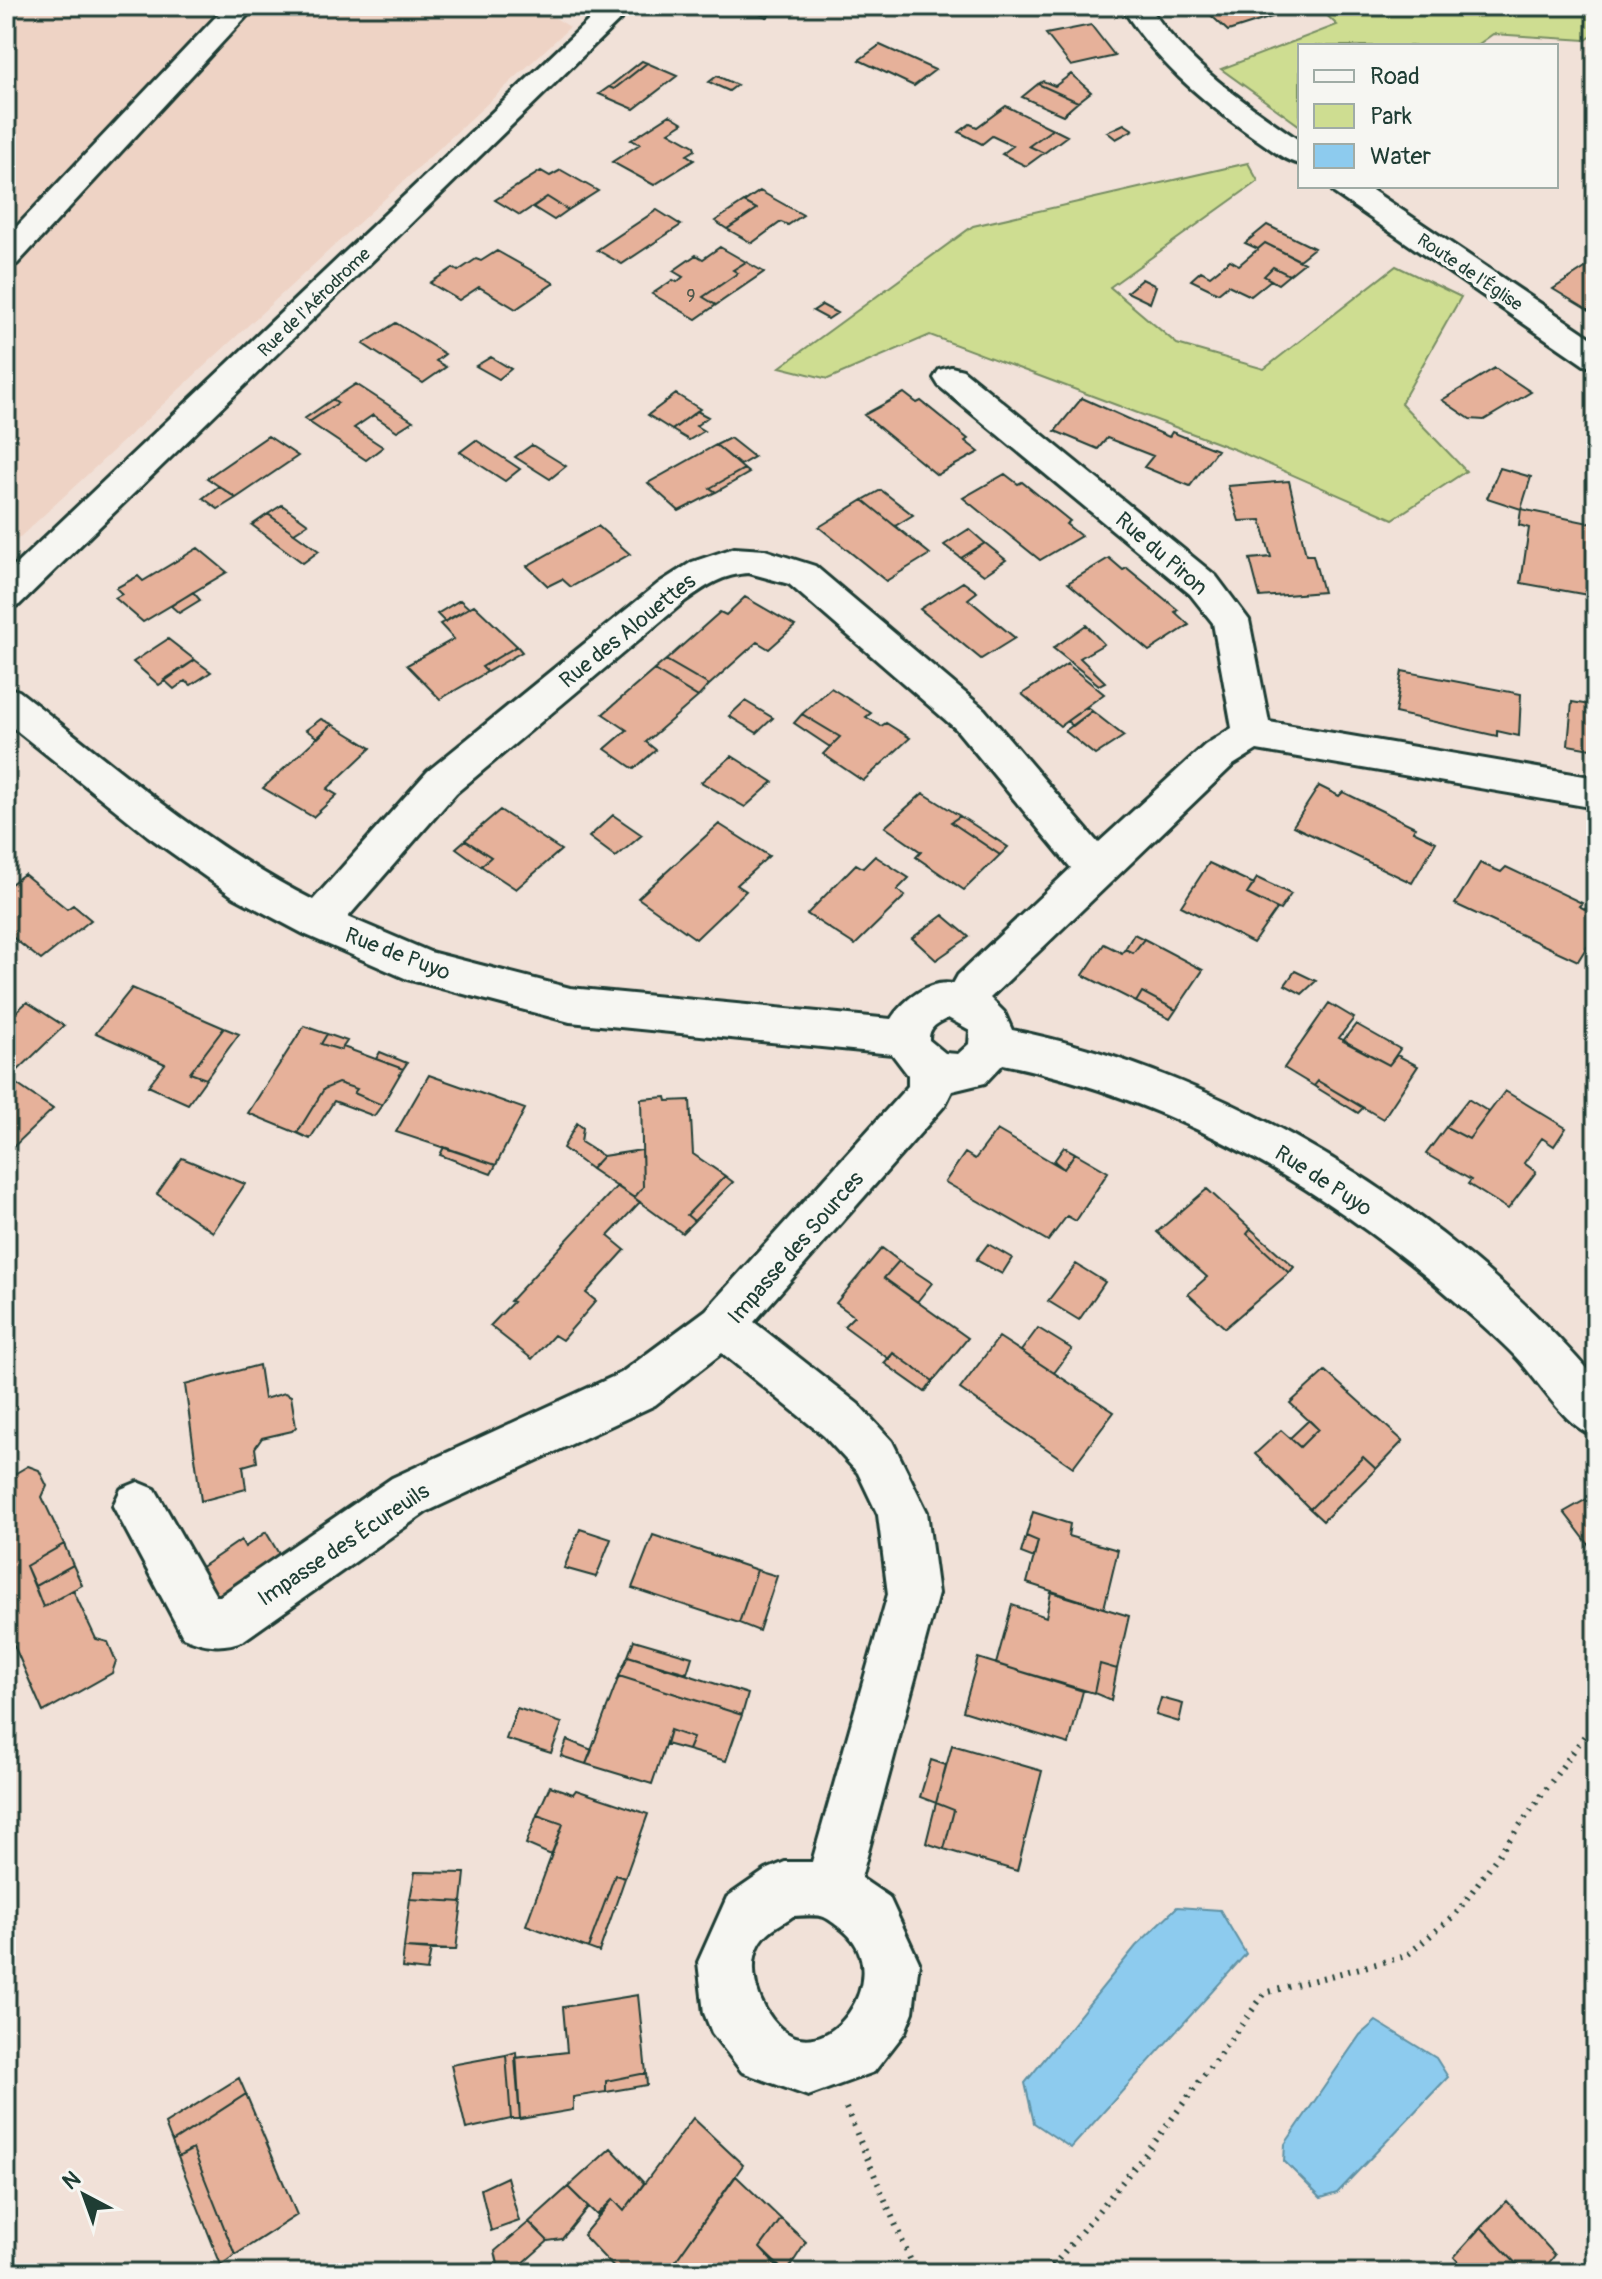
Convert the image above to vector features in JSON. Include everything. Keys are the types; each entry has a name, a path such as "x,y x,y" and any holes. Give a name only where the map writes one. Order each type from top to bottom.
{"street":[{"path":"6,257 242,6"},
{"name":"Rue de l'Aérodrome","path":"6,596 620,6"},
{"path":"1135,6 1147,30 1174,59 1298,153"},
{"name":"Route de l'Église","path":"1348,188 1596,357"},
{"name":"Rue du Piron","path":"951,378 1203,585 1231,620 1252,734"},
{"name":"Rue des Alouettes","path":"319,922 442,782 682,584 702,569 739,559 773,562 802,575 970,719 1096,869"},
{"name":"Rue de Puyo","path":"6,701 174,834 248,886 319,922 422,967 570,1005 918,1054"},
{"path":"967,1004 973,987 1096,869 1219,755 1252,734 1596,793"},
{"path":"945,1000 967,1004 982,1014 991,1028 993,1044 981,1063 957,1073 918,1054 910,1020 925,1007 945,1000"},
{"name":"Rue de Puyo","path":"993,1044 1027,1048 1103,1070 1160,1092 1257,1138 1335,1183 1526,1334 1596,1415"},
{"name":"Impasse des Sources","path":"831,1890 913,1594 902,1512 875,1457 841,1420 722,1325 930,1092 918,1054"},
{"name":"Impasse des Écureuils","path":"138,1506 201,1619 226,1622 409,1495 638,1389 722,1325"},
{"path":"785,1889 831,1890 870,1916 891,1962 885,2012 854,2052 808,2068 762,2052 732,2013 726,1962 746,1916 785,1889"}],"path":[{"path":"1047,2273 1148,2151 1265,1993 1406,1956 1455,1915 1596,1720"},
{"path":"826,2062 916,2273"}],"shaded area":[{"path":"6,6 536,6 570,27 6,550"}],"green space":[{"path":"1317,6 1596,6 1596,33 1586,40 1493,34 1479,44 1298,44 1298,125 1221,69 1337,25"},
{"path":"1248,163 1258,181 1110,287 1177,344 1264,369 1396,266 1461,297 1401,403 1466,471 1393,519 1236,450 930,335 828,379 780,367 973,226"}],"water":[{"path":"1177,1907 1220,1910 1246,1954 1071,2148 1034,2123 1025,2083 1136,1946"},
{"path":"1376,2021 1436,2058 1448,2077 1337,2193 1321,2198 1284,2161 1285,2144 1360,2035"}],"building":[{"path":"759,6 780,6 767,17 752,11"},
{"path":"1000,6 1033,6 1015,15"},
{"path":"1201,6 1259,6 1272,17 1228,31"},
{"path":"1091,25 1115,56 1071,66 1046,34"},
{"path":"880,45 935,70 914,86 859,60"},
{"path":"642,61 647,63 614,89 609,87"},
{"path":"647,63 677,76 634,109 599,94 609,87 614,89"},
{"path":"1071,74 1091,92 1078,102 1038,84 1043,81 1055,86"},
{"path":"717,76 737,85 729,91 709,82"},
{"path":"1038,84 1078,102 1063,115 1022,97"},
{"path":"1006,106 1053,129 1029,146 1044,153 1026,166 1002,154 1013,146 992,136 982,144 959,132 970,124 977,127"},
{"path":"670,115 683,123 669,132 694,146 695,150 687,155 694,160 654,185 612,162 640,144 631,140"},
{"path":"1124,124 1133,130 1116,139 1107,132"},
{"path":"1053,129 1067,136 1044,153 1029,146"},
{"path":"561,170 598,191 568,210 547,197 520,215 495,200 541,171 550,176"},
{"path":"760,191 803,215 788,225 781,222 752,243 727,229 757,209 744,202"},
{"path":"547,197 568,210 554,220 533,207"},
{"path":"744,202 757,209 727,229 715,221"},
{"path":"657,210 681,225 622,264 597,250"},
{"path":"1267,225 1314,248 1299,260 1265,243 1258,249 1245,243"},
{"path":"1265,243 1304,263 1289,275 1273,267 1264,276 1271,280 1251,296 1228,285 1218,293 1191,280 1201,271 1210,276 1230,260 1239,265"},
{"path":"720,247 746,262 733,270 738,273 703,297 716,305 696,319 652,294 683,277 673,271 696,255 703,259"},
{"path":"497,251 554,283 516,309 479,287 459,300 430,283 453,268 458,271 476,259 481,261"},
{"path":"1596,261 1596,315 1553,289"},
{"path":"746,262 764,272 716,305 703,297 738,273 733,270"},
{"path":"1273,267 1289,275 1278,284 1264,276"},
{"path":"1142,279 1156,286 1150,303 1127,292"},
{"path":"822,305 837,313 828,319 813,311"},
{"path":"396,323 445,354 436,361 446,367 423,383 363,344"},
{"path":"491,357 511,369 499,379 476,366"},
{"path":"1495,368 1531,392 1484,420 1470,419 1442,400"},
{"path":"356,384 413,421 397,431 373,415 354,428 383,447 366,460 309,422 338,403 333,399"},
{"path":"904,393 917,403 921,401 968,439 965,441 979,452 937,475 864,415"},
{"path":"676,394 700,409 672,430 648,415"},
{"path":"1082,398 1169,437 1172,432 1217,450 1190,486 1144,467 1153,456 1107,438 1098,449 1055,431"},
{"path":"333,399 338,403 309,422 304,419"},
{"path":"697,411 708,417 696,426 704,431 689,440 672,430"},
{"path":"268,436 298,456 236,498 207,478"},
{"path":"730,438 754,457 740,465 716,445"},
{"path":"476,440 520,469 505,481 460,452"},
{"path":"532,445 566,466 550,479 515,457"},
{"path":"716,445 744,469 710,488 716,492 679,511 648,483"},
{"path":"1500,468 1531,477 1521,509 1487,498"},
{"path":"744,469 749,473 716,492 710,488"},
{"path":"1005,474 1018,484 1022,482 1070,521 1066,524 1081,536 1040,560 963,498"},
{"path":"1289,481 1306,555 1313,555 1323,592 1260,597 1250,559 1271,557 1261,520 1239,521 1228,486"},
{"path":"219,486 236,498 218,509 203,498"},
{"path":"881,490 913,515 895,526 863,500"},
{"path":"863,500 930,554 886,581 819,527"},
{"path":"282,505 308,524 294,533 268,514"},
{"path":"1521,509 1594,524 1588,595 1521,583 1529,528 1519,525"},
{"path":"268,514 319,551 303,563 252,525"},
{"path":"598,526 630,554 571,587 562,579 548,586 527,566"},
{"path":"969,529 985,543 961,558 944,545"},
{"path":"985,543 1006,560 984,575 961,558"},
{"path":"198,548 227,572 143,622 115,598 122,594 116,588 138,576 143,581"},
{"path":"1109,558 1123,570 1127,568 1178,610 1175,612 1189,625 1149,651 1068,583"},
{"path":"963,582 977,592 968,599 1015,638 981,659 920,609"},
{"path":"193,592 200,600 179,613 171,606"},
{"path":"745,597 795,626 769,649 757,642 709,685 666,660 720,612 726,615"},
{"path":"460,600 469,608 445,622 437,614"},
{"path":"474,605 517,646 482,667 487,672 440,699 407,665 454,639 440,624"},
{"path":"1086,625 1104,644 1080,658 1105,682 1099,685 1053,648"},
{"path":"168,639 195,660 159,685 133,662"},
{"path":"517,646 522,652 487,672 482,667"},
{"path":"195,660 211,672 191,685 185,681 174,689 164,680"},
{"path":"666,660 709,685 698,697 654,670"},
{"path":"1067,664 1104,694 1060,726 1022,694"},
{"path":"654,670 698,697 646,742 656,750 634,769 605,749 627,730 603,714"},
{"path":"1402,671 1521,694 1519,736 1497,731 1497,736 1395,713"},
{"path":"831,688 871,713 866,717 881,726 886,723 910,738 863,781 823,754 840,737 802,714"},
{"path":"745,701 773,718 757,733 729,716"},
{"path":"1572,702 1596,706 1596,755 1591,754 1591,749 1568,745"},
{"path":"1087,707 1092,711 1073,726 1067,721"},
{"path":"1092,711 1124,736 1095,755 1065,731"},
{"path":"802,714 840,737 830,747 794,723"},
{"path":"321,719 332,724 318,738 306,730"},
{"path":"332,724 371,748 327,789 337,795 313,817 263,788"},
{"path":"732,756 773,782 745,807 701,782"},
{"path":"1319,786 1339,796 1343,792 1415,827 1413,831 1436,842 1412,883 1293,826"},
{"path":"923,793 960,816 951,822 1000,855 964,890 916,857 921,852 885,827"},
{"path":"500,810 561,850 516,889 481,866 491,857 465,840"},
{"path":"613,815 642,835 616,857 589,837"},
{"path":"960,816 1008,847 1000,855 951,822"},
{"path":"719,824 769,856 737,885 746,891 696,939 638,898"},
{"path":"465,840 491,857 481,866 456,848"},
{"path":"875,856 909,878 897,890 905,896 855,945 807,914 856,864 863,868"},
{"path":"1209,863 1254,884 1247,894 1277,909 1253,943 1181,906"},
{"path":"1480,863 1501,872 1506,867 1582,903 1579,906 1596,915 1596,932 1578,961 1455,904"},
{"path":"24,874 67,909 73,905 91,920 41,960 6,932 6,880 11,884"},
{"path":"1257,878 1291,894 1280,910 1247,894"},
{"path":"943,915 969,937 936,960 912,938"},
{"path":"1134,934 1144,939 1133,953 1125,949"},
{"path":"1144,939 1203,970 1176,1010 1142,992 1136,1002 1083,975 1104,944 1122,953 1125,949 1133,953"},
{"path":"1295,971 1316,981 1302,994 1285,985"},
{"path":"132,988 224,1028 190,1073 206,1079 188,1104 148,1086 165,1064 96,1033"},
{"path":"1142,992 1176,1010 1170,1019 1136,1002"},
{"path":"27,1002 64,1026 9,1079 6,1077 6,1021"},
{"path":"1329,1003 1354,1018 1339,1038 1389,1065 1397,1055 1418,1066 1383,1119 1318,1081 1314,1086 1284,1068"},
{"path":"1356,1024 1400,1049 1389,1065 1343,1041"},
{"path":"304,1026 327,1034 321,1044 341,1050 343,1047 403,1069 382,1105 354,1093 357,1089 338,1083 324,1089 297,1133 248,1113"},
{"path":"224,1028 239,1034 206,1079 190,1073"},
{"path":"327,1034 347,1041 341,1050 321,1044"},
{"path":"380,1052 407,1063 403,1069 376,1059"},
{"path":"429,1075 525,1109 496,1165 396,1132"},
{"path":"9,1079 53,1109 6,1154 6,1081"},
{"path":"1318,1081 1363,1108 1358,1113 1314,1086"},
{"path":"338,1083 357,1089 354,1093 382,1105 374,1116 334,1101 310,1139 297,1133 324,1089"},
{"path":"1505,1091 1566,1128 1554,1146 1542,1138 1524,1163 1536,1172 1508,1209 1468,1184 1471,1180 1426,1154 1446,1127 1469,1139"},
{"path":"666,1097 667,1101 690,1100 693,1154 725,1176 687,1215 694,1221 682,1233 634,1198 643,1187 641,1099"},
{"path":"1468,1099 1489,1112 1469,1139 1446,1127"},
{"path":"577,1123 583,1128 581,1142 603,1156 591,1169 563,1148"},
{"path":"997,1130 1064,1169 1075,1153 1108,1172 1076,1221 1067,1216 1048,1241 945,1182 965,1153 975,1159"},
{"path":"444,1147 496,1165 491,1174 440,1155"},
{"path":"1064,1147 1075,1153 1064,1169 1054,1161"},
{"path":"642,1150 643,1187 634,1198 591,1169 603,1156"},
{"path":"182,1158 245,1184 213,1232 157,1194"},
{"path":"725,1176 733,1182 694,1221 687,1215"},
{"path":"617,1186 640,1202 608,1236 625,1250 586,1293 596,1301 562,1340 554,1335 532,1359 490,1326"},
{"path":"1207,1189 1251,1229 1247,1234 1289,1273 1225,1328 1188,1294 1207,1277 1157,1232"},
{"path":"1251,1229 1294,1267 1289,1273 1247,1234"},
{"path":"988,1244 1012,1258 1002,1274 976,1260"},
{"path":"882,1248 899,1261 884,1278 968,1338 933,1381 893,1353 889,1359 844,1326 854,1316 836,1303"},
{"path":"899,1261 932,1283 917,1302 884,1278"},
{"path":"1076,1264 1105,1282 1079,1320 1048,1301"},
{"path":"1038,1328 1072,1349 1054,1373 1021,1351"},
{"path":"999,1337 1114,1412 1073,1467 960,1389"},
{"path":"893,1353 933,1381 925,1392 884,1363"},
{"path":"259,1365 264,1399 285,1393 291,1396 296,1427 292,1431 262,1438 255,1448 257,1462 243,1466 246,1489 201,1501 185,1385"},
{"path":"1325,1371 1403,1441 1376,1469 1363,1457 1310,1509 1255,1454 1281,1430 1300,1447 1318,1429 1290,1403"},
{"path":"1309,1420 1318,1429 1300,1447 1290,1438"},
{"path":"1363,1457 1376,1469 1323,1521 1310,1509"},
{"path":"28,1466 39,1470 47,1486 42,1497 64,1544 26,1566 43,1607 73,1590 96,1639 108,1642 116,1661 112,1673 43,1712 6,1627 6,1479"},
{"path":"1594,1495 1596,1541 1589,1545 1564,1512"},
{"path":"1033,1512 1070,1524 1068,1536 1118,1550 1104,1608 1027,1583 1038,1541 1026,1536"},
{"path":"580,1529 611,1539 596,1577 564,1568"},
{"path":"266,1532 279,1554 215,1598 200,1568 241,1540 245,1547"},
{"path":"653,1535 757,1570 739,1623 632,1588"},
{"path":"1026,1536 1038,1541 1034,1558 1021,1553"},
{"path":"64,1544 73,1565 35,1586 26,1566"},
{"path":"73,1565 82,1585 43,1607 35,1586"},
{"path":"757,1570 777,1576 759,1631 739,1623"},
{"path":"1051,1592 1129,1616 1117,1669 1100,1664 1094,1693 996,1664 1012,1605 1046,1617"},
{"path":"634,1640 692,1657 687,1673 628,1656"},
{"path":"628,1656 748,1694 742,1715 619,1676"},
{"path":"978,1658 1083,1691 1069,1744 963,1711"},
{"path":"1100,1664 1117,1669 1111,1700 1094,1693"},
{"path":"619,1676 742,1715 726,1761 688,1750 693,1738 670,1730 652,1784 586,1764"},
{"path":"1161,1698 1183,1704 1179,1722 1156,1715"},
{"path":"517,1708 562,1723 551,1753 506,1739"},
{"path":"670,1730 693,1738 688,1750 666,1744"},
{"path":"567,1740 592,1750 586,1764 561,1756"},
{"path":"952,1745 1042,1771 1017,1871 944,1849 954,1810 936,1803"},
{"path":"931,1760 946,1765 936,1803 920,1797"},
{"path":"550,1786 573,1794 576,1790 648,1814 625,1878 615,1875 588,1948 526,1925 563,1824 537,1815"},
{"path":"936,1803 954,1810 944,1849 926,1843"},
{"path":"537,1815 563,1824 551,1855 526,1844"},
{"path":"415,1872 465,1873 462,1902 410,1899"},
{"path":"615,1875 625,1878 599,1952 588,1948"},
{"path":"410,1899 462,1902 456,1950 404,1948"},
{"path":"404,1948 431,1950 427,1971 402,1968"},
{"path":"638,1995 646,2073 606,2081 606,2092 573,2097 573,2110 520,2119 515,2058 567,2052 563,2007"},
{"path":"516,2052 520,2119 511,2119 506,2055"},
{"path":"506,2055 511,2119 466,2129 451,2065"},
{"path":"646,2073 647,2085 606,2092 606,2081"},
{"path":"239,2078 246,2094 172,2142 165,2124"},
{"path":"246,2094 297,2215 235,2255 193,2149 178,2157 172,2142"},
{"path":"693,2118 743,2165 667,2273 619,2273 583,2235 613,2199 624,2211"},
{"path":"611,2148 644,2183 624,2211 613,2199 597,2215 568,2187"},
{"path":"193,2149 235,2255 221,2265 178,2157"},
{"path":"736,2176 781,2219 760,2248 780,2270 778,2273 667,2273"},
{"path":"507,2177 519,2221 491,2231 481,2189"},
{"path":"568,2187 588,2207 562,2239 548,2241 529,2222"},
{"path":"1507,2201 1555,2255 1541,2273 1525,2273 1481,2227"},
{"path":"781,2219 806,2242 786,2273 760,2248"},
{"path":"529,2222 548,2241 512,2273 500,2273 495,2251"},
{"path":"1481,2227 1525,2273 1468,2273 1454,2257"}]}
